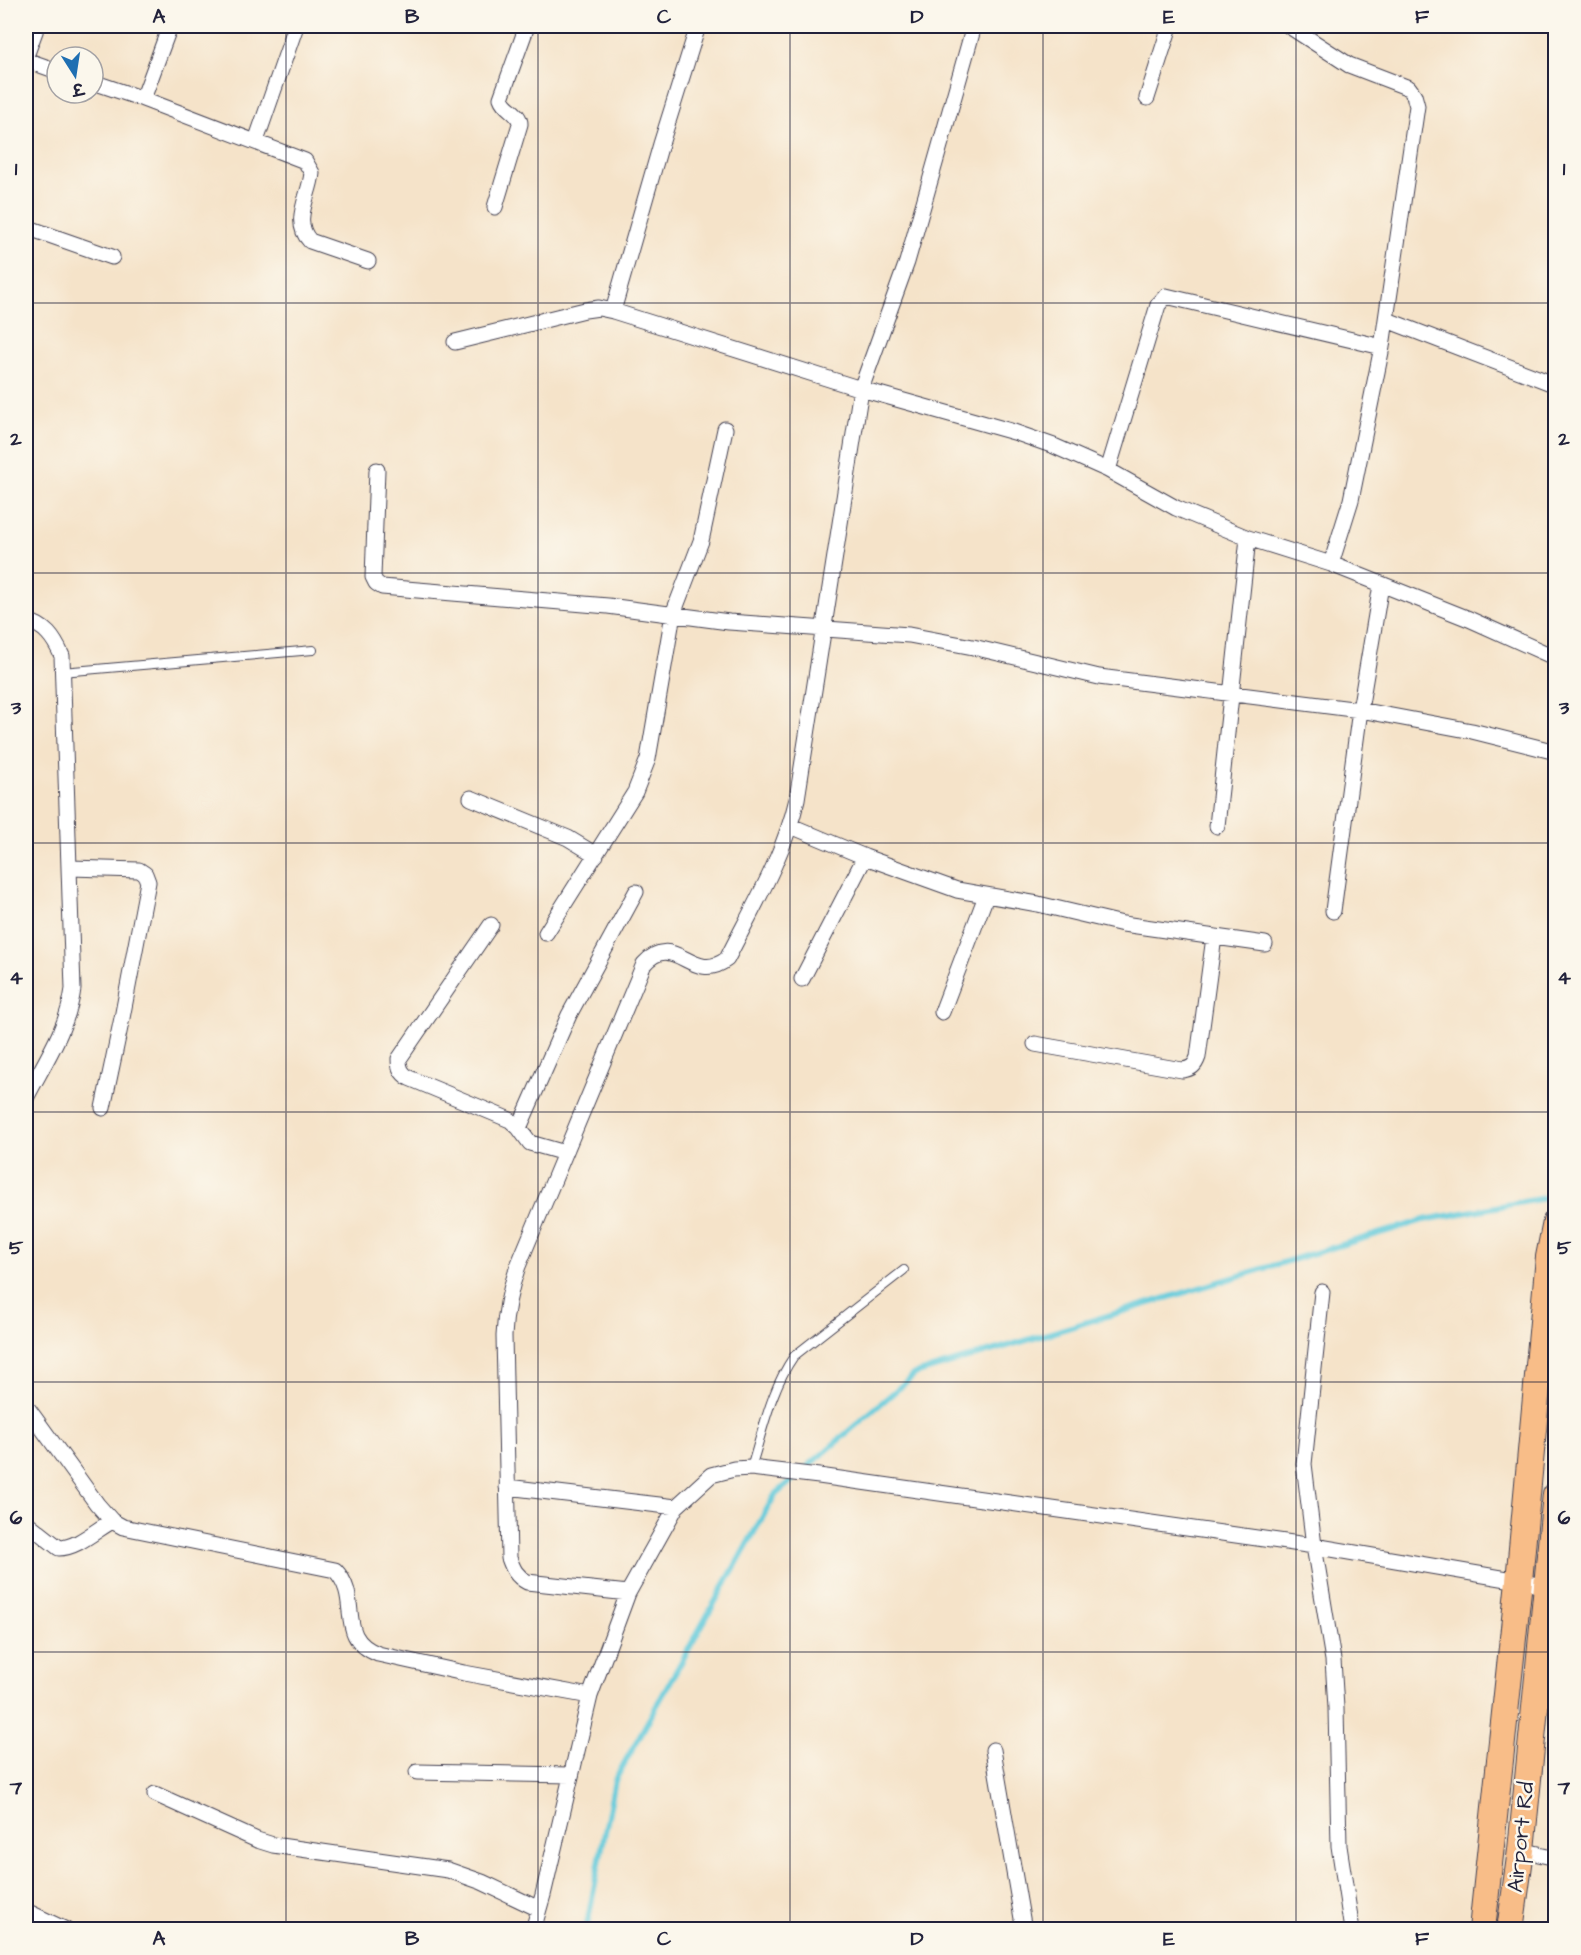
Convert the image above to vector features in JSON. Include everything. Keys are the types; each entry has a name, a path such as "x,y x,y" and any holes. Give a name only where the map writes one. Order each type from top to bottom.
{"main road":[{"path":"1482,1929 1519,1581 1549,1257 1556,1222"},
{"name":"Airport Rd","path":"1510,1929 1521,1850 1556,1494"}],"street":[{"path":"37,26 26,58 45,66"},
{"path":"143,99 170,26"},
{"path":"256,141 296,26"},
{"path":"495,207 520,124 517,116 504,105 501,98 527,26"},
{"path":"613,311 698,26"},
{"path":"628,1593 527,1582 514,1571 509,1558 505,1314 518,1266 644,964 651,956 661,951 705,968 713,968 727,959 791,826 861,388 908,262 974,26"},
{"path":"1147,98 1170,26"},
{"path":"1289,26 1338,59 1362,71 1409,88 1414,94 1416,113 1387,321 1353,491 1331,564"},
{"path":"105,86 305,161 312,172 302,214 301,228 304,235 310,241 368,261"},
{"path":"26,227 112,257"},
{"path":"1108,471 1158,305 1166,297 1382,347"},
{"path":"455,342 585,310 599,308 613,311 1054,446 1108,471 1176,508 1248,538 1331,564 1469,619 1556,658"},
{"path":"1387,321 1556,385"},
{"path":"546,933 643,776 648,759 673,614 701,541 725,429"},
{"path":"377,470 373,577 376,583 382,586 608,606 729,622 935,639 1108,679 1360,710 1483,733 1556,752"},
{"path":"1218,826 1248,538"},
{"path":"1333,911 1360,710 1381,585"},
{"path":"26,621 46,630 56,642 62,656 73,989 71,1008 26,1098"},
{"path":"471,798 568,838 596,855"},
{"path":"791,826 942,886 1038,904 1123,924 1265,944"},
{"path":"802,979 865,857"},
{"path":"70,868 139,870 145,874 148,882 125,1007 103,1108"},
{"path":"519,1128 569,1015 636,892"},
{"path":"942,1012 986,896"},
{"path":"491,925 399,1059 399,1066 403,1074 409,1078 510,1120 530,1143 565,1153"},
{"path":"1035,1044 1182,1070 1190,1069 1196,1064 1198,1058 1214,937"},
{"path":"1322,1292 1304,1464 1314,1546 1333,1660 1339,1846 1352,1929"},
{"path":"26,1406 97,1504 112,1521 136,1530 335,1570 343,1578 348,1590 353,1633 366,1649 378,1654 464,1673 590,1696"},
{"path":"533,1929 590,1696 628,1593 676,1508 711,1475 734,1469 752,1468 819,1476 1314,1546 1547,1587"},
{"path":"507,1487 676,1508"},
{"path":"26,1522 59,1548 65,1548 112,1521"},
{"path":"993,1750 1024,1929"},
{"path":"417,1772 571,1775"},
{"path":"155,1794 273,1845 448,1870 482,1882 539,1909"},
{"path":"1521,1850 1556,1858"},
{"path":"26,1911 66,1929"}],"lane":[{"path":"62,672 313,650"},
{"path":"752,1468 776,1388 784,1370 794,1356 904,1270"}],"waterway":[{"path":"586,1930 615,1780 775,1495 915,1374 1424,1220 1556,1196"}]}
